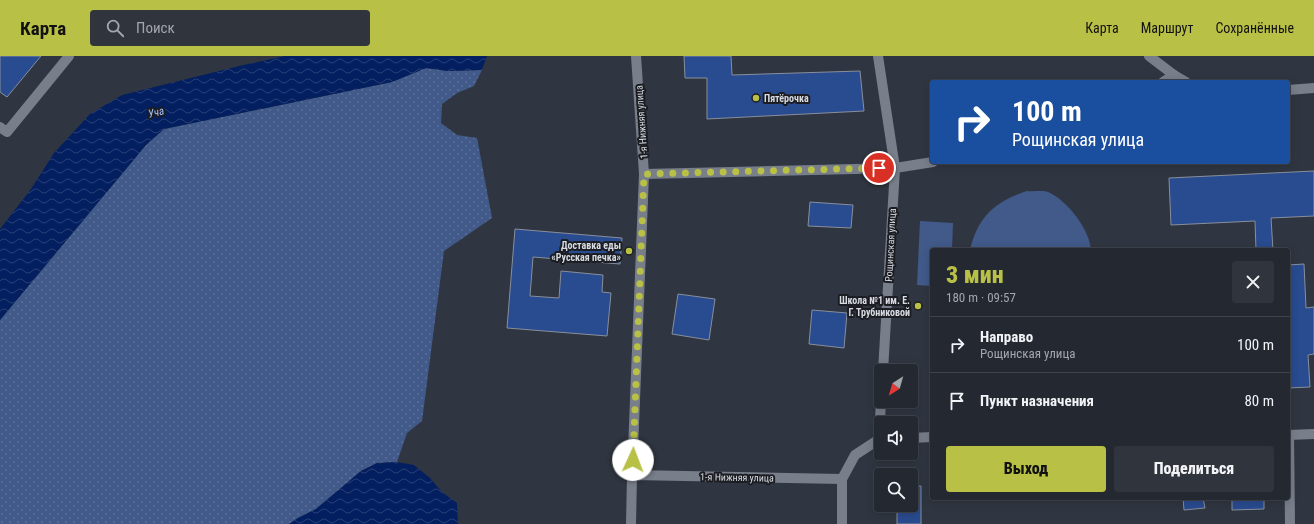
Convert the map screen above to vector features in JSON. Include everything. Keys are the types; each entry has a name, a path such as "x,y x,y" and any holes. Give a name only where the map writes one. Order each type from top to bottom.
{"street":[{"path":"0,127 7,132 69,56"},
{"name":"1-я Нижняя улица","path":"631,524 644,174 636,56"},
{"name":"Рощинская улица","path":"878,56 895,168 883,364"},
{"path":"1150,56 1183,80"},
{"path":"1166,80 1174,75"},
{"path":"1290,90 1314,88"},
{"path":"644,174 895,168 930,162"},
{"path":"1290,435 1314,434"},
{"path":"918,438 930,438"},
{"path":"842,524 842,479 855,455 874,442"},
{"name":"1-я Нижняя улица","path":"632,475 842,479"},
{"path":"1290,500 1290,524"}],"shaded area":[{"path":"426,68 448,71 482,70 474,86 457,93 442,104 441,123 457,135 477,138 492,218 444,251 422,421 407,433 397,462 377,463 361,471 316,509 289,524 0,524 0,320 146,145 164,129 392,82"},
{"path":"1027,191 1043,191 1055,196 1076,216 1087,234 1091,248 970,248 978,228 989,212 1005,200"},
{"path":"920,221 953,223 952,248 930,248 930,286 917,285"}],"water":[{"name":"Уча","path":"285,56 487,56 482,70 448,71 426,68 392,82 164,129 146,145 0,320 0,229 31,189 54,153 90,114 122,95"},
{"path":"397,462 414,465 430,478 442,492 457,503 458,524 289,524 316,509 361,471 377,463"}],"building":[{"path":"0,56 41,56 7,97 0,92"},
{"path":"684,56 731,56 732,75 860,71 864,111 707,119 707,78 685,78"},
{"path":"1314,171 1314,216 1271,218 1273,248 1256,248 1255,221 1171,225 1169,178"},
{"path":"810,202 853,205 851,228 808,226"},
{"path":"515,229 622,238 620,264 533,257 530,296 559,298 561,271 603,275 602,292 611,293 607,336 507,328"},
{"path":"1304,264 1306,308 1314,307 1314,354 1308,355 1310,387 1290,388 1290,265"},
{"path":"678,294 715,299 709,340 672,334"},
{"path":"812,310 847,313 844,348 809,344"},
{"path":"918,486 921,486 921,524 897,524 897,512 918,512"},
{"path":"1183,500 1203,500 1205,508 1184,510"},
{"path":"1232,500 1264,500 1264,509 1232,510"}],"place":[{"name":"Пятёрочка","path":"756,98"},
{"name":"Доставка еды «Русская печка»","path":"629,251"},
{"name":"Школа №1 им. Е. Г. Трубниковой","path":"918,306"}],"route":[{"path":"633,460 644,174 879,168"}]}
